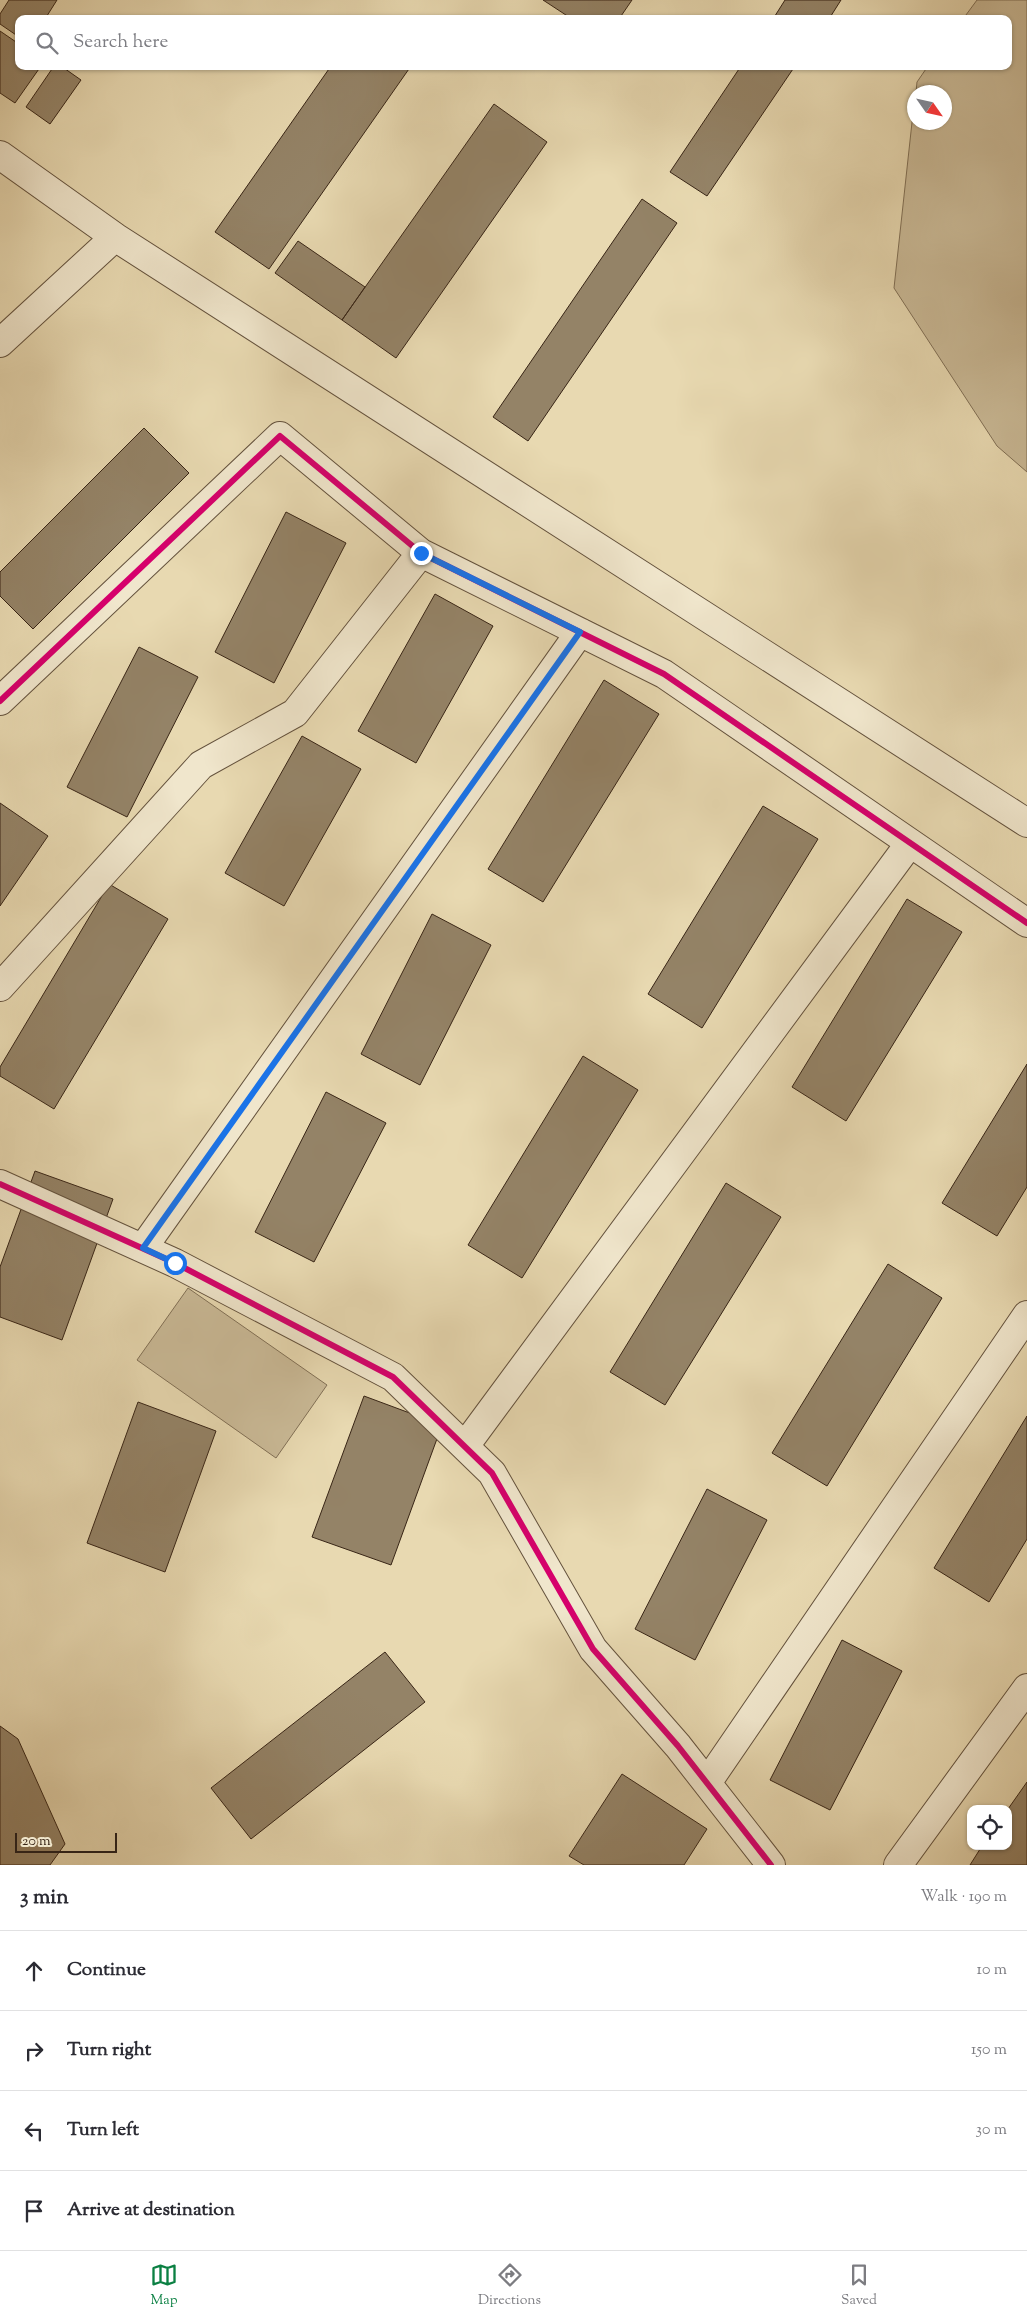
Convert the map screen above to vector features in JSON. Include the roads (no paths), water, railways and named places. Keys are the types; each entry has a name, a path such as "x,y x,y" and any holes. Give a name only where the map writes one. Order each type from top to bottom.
{"street":[{"path":"0,155 115,237 1027,823"},
{"path":"0,343 115,237"},
{"path":"0,701 280,436 421,553 664,674 1027,923"},
{"path":"0,987 201,765 295,713 421,553"},
{"path":"143,1248 580,632"},
{"path":"465,1446 910,843"},
{"path":"0,1184 175,1263 394,1377 492,1473 593,1649 678,1746 771,1865"},
{"path":"707,1783 1027,1315"},
{"path":"898,1865 1027,1688"}]}
